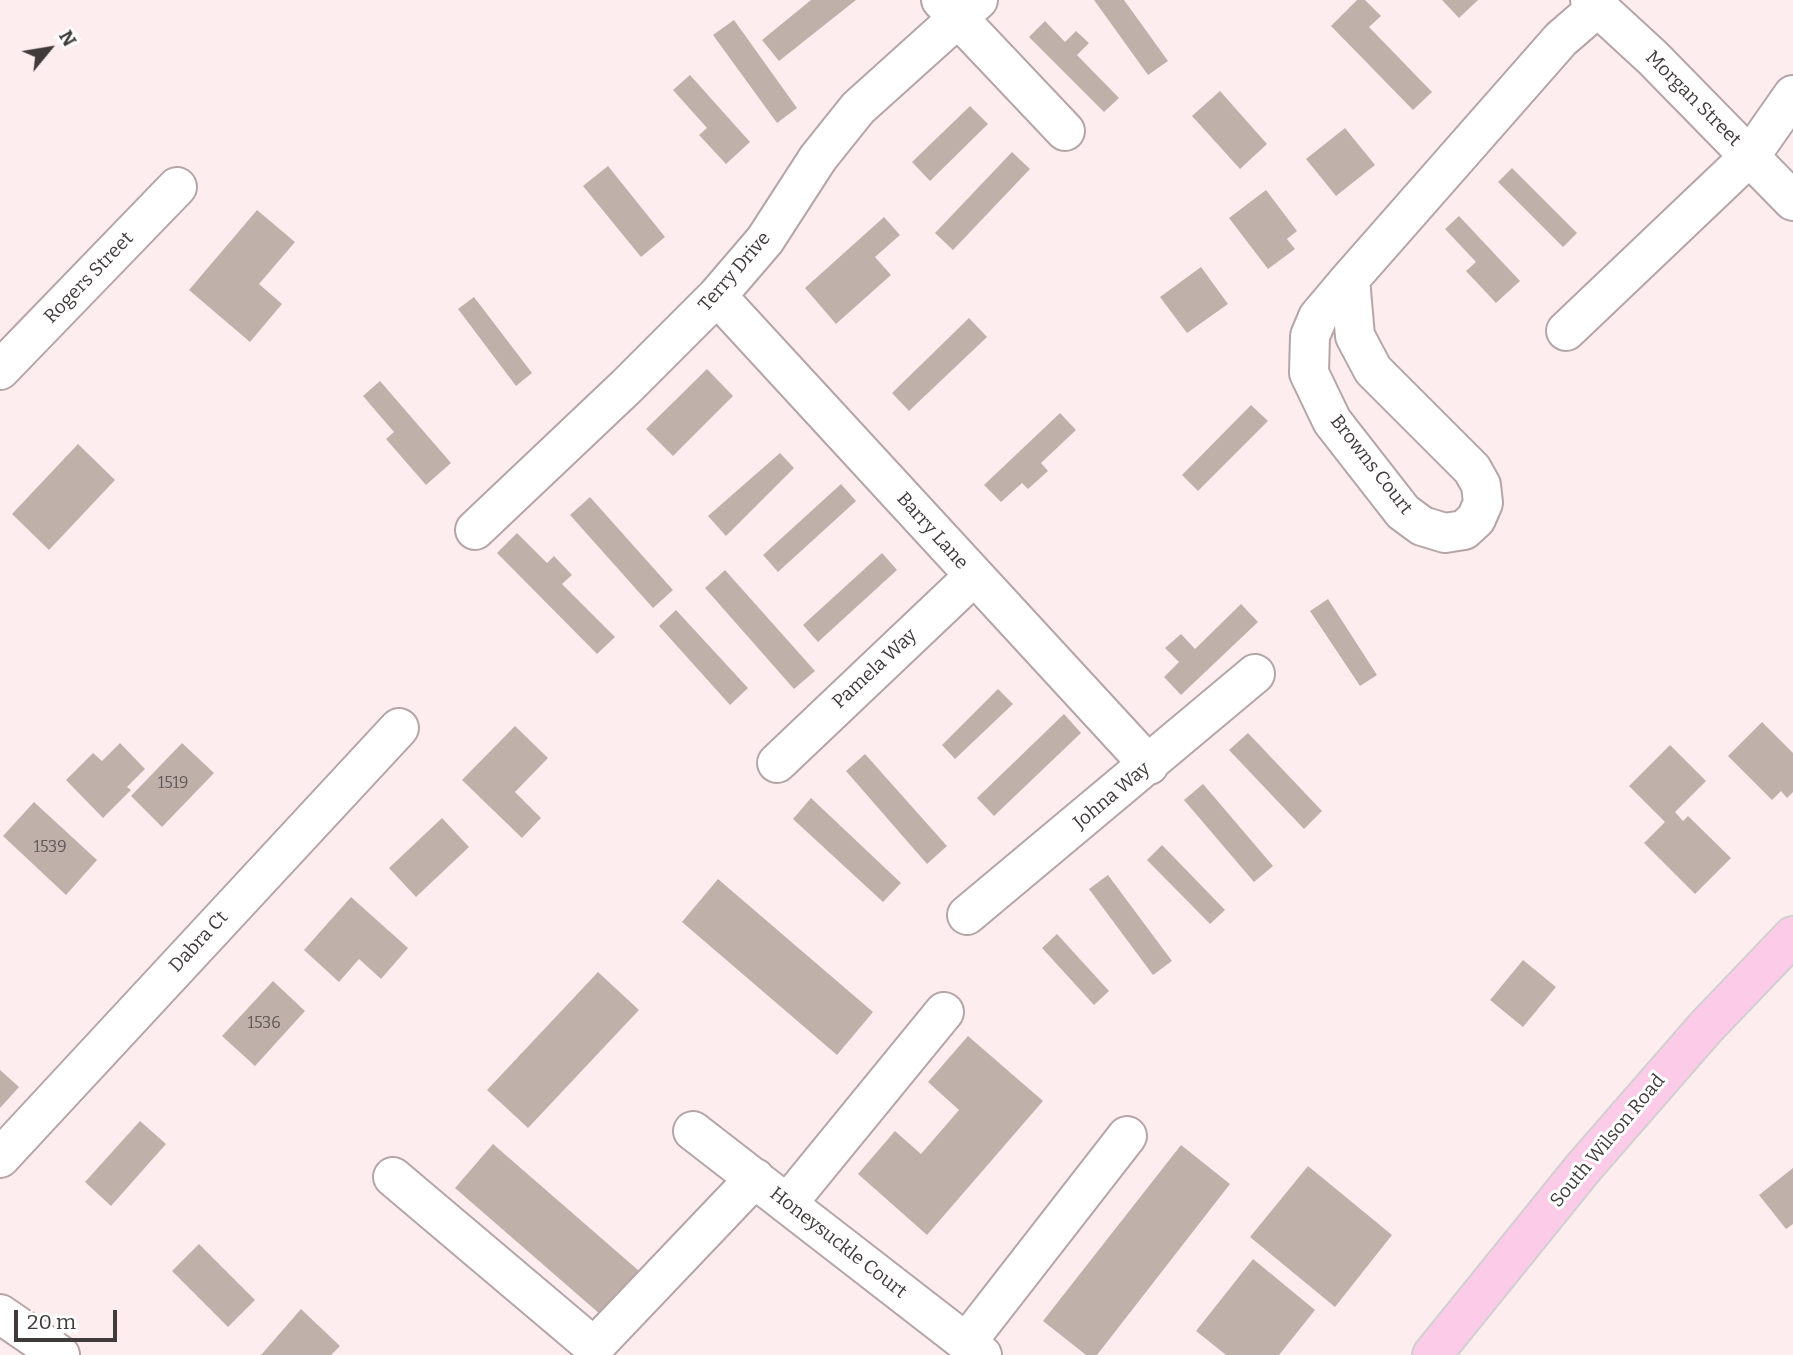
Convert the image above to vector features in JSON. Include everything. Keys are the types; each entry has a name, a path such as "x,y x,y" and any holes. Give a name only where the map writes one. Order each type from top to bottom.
{"main road":[{"name":"South Wilson Road","path":"1432,1355 1584,1167 1706,1027 1793,936"}],"street":[{"name":"Morgan Street","path":"1594,3 1751,155 1793,201"},
{"name":"Browns Court","path":"1350,279 1355,336 1373,370 1472,469 1481,485 1483,503 1476,519 1464,530 1445,533 1434,530 1422,526 1403,512 1332,421 1310,373 1310,336 1318,317 1350,279 1594,3"},
{"path":"959,5 1065,131"},
{"name":"Terry Drive","path":"475,530 627,386 717,296 765,240 818,158 858,108 959,5"},
{"path":"1566,331 1751,155 1793,95"},
{"name":"Rogers Street","path":"0,370 177,187"},
{"name":"Barry Lane","path":"717,296 1149,765"},
{"name":"Pamela Way","path":"776,763 974,576"},
{"name":"Johna Way","path":"967,915 1255,674"},
{"name":"Dabra Ct","path":"0,1158 399,729"},
{"path":"787,1204 944,1012"},
{"name":"Honeysuckle Court","path":"693,1131 974,1349"},
{"path":"974,1349 1127,1136"},
{"path":"393,1177 594,1347 755,1178"},
{"path":"0,1314 60,1355"}],"building":[{"path":"811,0 856,0 779,61 762,40"},
{"path":"1094,0 1124,0 1168,61 1148,75"},
{"path":"1357,0 1365,0 1381,16 1369,27 1432,92 1413,110 1331,26"},
{"path":"1442,0 1478,0 1459,18"},
{"path":"734,20 797,108 777,123 713,35"},
{"path":"1045,21 1065,42 1076,31 1089,43 1077,55 1119,98 1104,112 1029,37"},
{"path":"690,75 750,142 726,164 699,135 707,128 673,90"},
{"path":"1220,91 1267,144 1240,169 1192,116"},
{"path":"970,106 988,124 930,181 912,162"},
{"path":"1345,128 1375,165 1336,196 1306,159"},
{"path":"1012,152 1030,169 953,250 935,233"},
{"path":"608,166 665,237 641,257 583,186"},
{"path":"1512,168 1577,233 1563,247 1498,182"},
{"path":"1266,190 1297,231 1287,239 1295,249 1268,269 1229,218"},
{"path":"257,210 295,242 259,284 282,304 250,342 189,290"},
{"path":"1459,216 1520,281 1496,303 1466,271 1476,262 1445,229"},
{"path":"884,217 900,235 875,257 891,275 836,324 805,288"},
{"path":"1201,267 1228,304 1187,333 1160,297"},
{"path":"474,297 532,373 516,386 458,309"},
{"path":"969,318 987,337 909,411 892,393"},
{"path":"707,369 733,396 673,456 646,429"},
{"path":"380,381 451,463 426,485 386,439 394,432 363,396"},
{"path":"1251,405 1268,421 1198,491 1182,475"},
{"path":"1060,413 1076,430 1041,463 1048,471 1028,489 1022,483 1001,502 984,485"},
{"path":"78,444 115,480 49,550 12,514"},
{"path":"780,453 794,468 726,536 708,516"},
{"path":"841,484 856,501 778,572 763,555"},
{"path":"590,497 673,590 653,608 570,515"},
{"path":"517,533 547,563 554,556 572,575 562,584 615,637 597,654 497,553"},
{"path":"882,553 897,570 818,642 803,625"},
{"path":"725,570 815,671 794,689 705,588"},
{"path":"1328,599 1377,675 1360,686 1310,611"},
{"path":"1241,604 1258,622 1181,695 1164,677 1179,662 1165,648 1181,634 1195,649"},
{"path":"676,610 748,688 730,705 659,626"},
{"path":"998,689 1013,704 955,759 942,745"},
{"path":"1064,714 1081,733 994,816 977,798"},
{"path":"1762,722 1793,753 1793,792 1787,798 1781,791 1772,800 1728,756"},
{"path":"515,726 548,758 515,792 541,818 522,838 462,780"},
{"path":"1248,733 1322,811 1304,829 1229,750"},
{"path":"120,743 145,769 127,787 131,790 103,818 66,780 93,753 102,761"},
{"path":"182,743 214,773 162,827 131,796"},
{"path":"1670,745 1706,781 1675,812 1683,821 1688,816 1731,858 1695,894 1644,843 1665,822 1629,786"},
{"path":"865,754 947,846 927,864 846,771"},
{"path":"1203,784 1273,866 1254,882 1184,800"},
{"path":"811,798 901,883 883,902 793,819"},
{"path":"34,802 97,860 66,895 3,836"},
{"path":"442,818 469,847 416,897 389,868"},
{"path":"1162,845 1225,910 1210,924 1147,860"},
{"path":"1108,875 1172,961 1153,975 1089,889"},
{"path":"718,879 873,1012 837,1055 682,922"},
{"path":"351,897 408,948 381,979 359,959 339,982 304,950"},
{"path":"1057,934 1109,991 1094,1005 1042,948"},
{"path":"1523,960 1556,987 1523,1027 1490,1000"},
{"path":"598,972 639,1010 528,1128 487,1090"},
{"path":"273,981 305,1011 255,1066 222,1036"},
{"path":"968,1036 1043,1101 927,1235 858,1174 895,1131 921,1154 959,1110 928,1082"},
{"path":"0,1070 19,1087 0,1108"},
{"path":"140,1121 166,1144 111,1206 85,1182"},
{"path":"493,1144 646,1277 608,1321 455,1188"},
{"path":"1181,1145 1230,1184 1097,1355 1086,1355 1043,1321"},
{"path":"1308,1166 1392,1235 1335,1307 1250,1237"},
{"path":"1793,1168 1793,1224 1786,1229 1759,1195"},
{"path":"199,1244 255,1300 228,1327 172,1271"},
{"path":"1253,1259 1315,1310 1279,1355 1226,1355 1196,1331"},
{"path":"301,1309 340,1346 331,1355 261,1355"}]}
